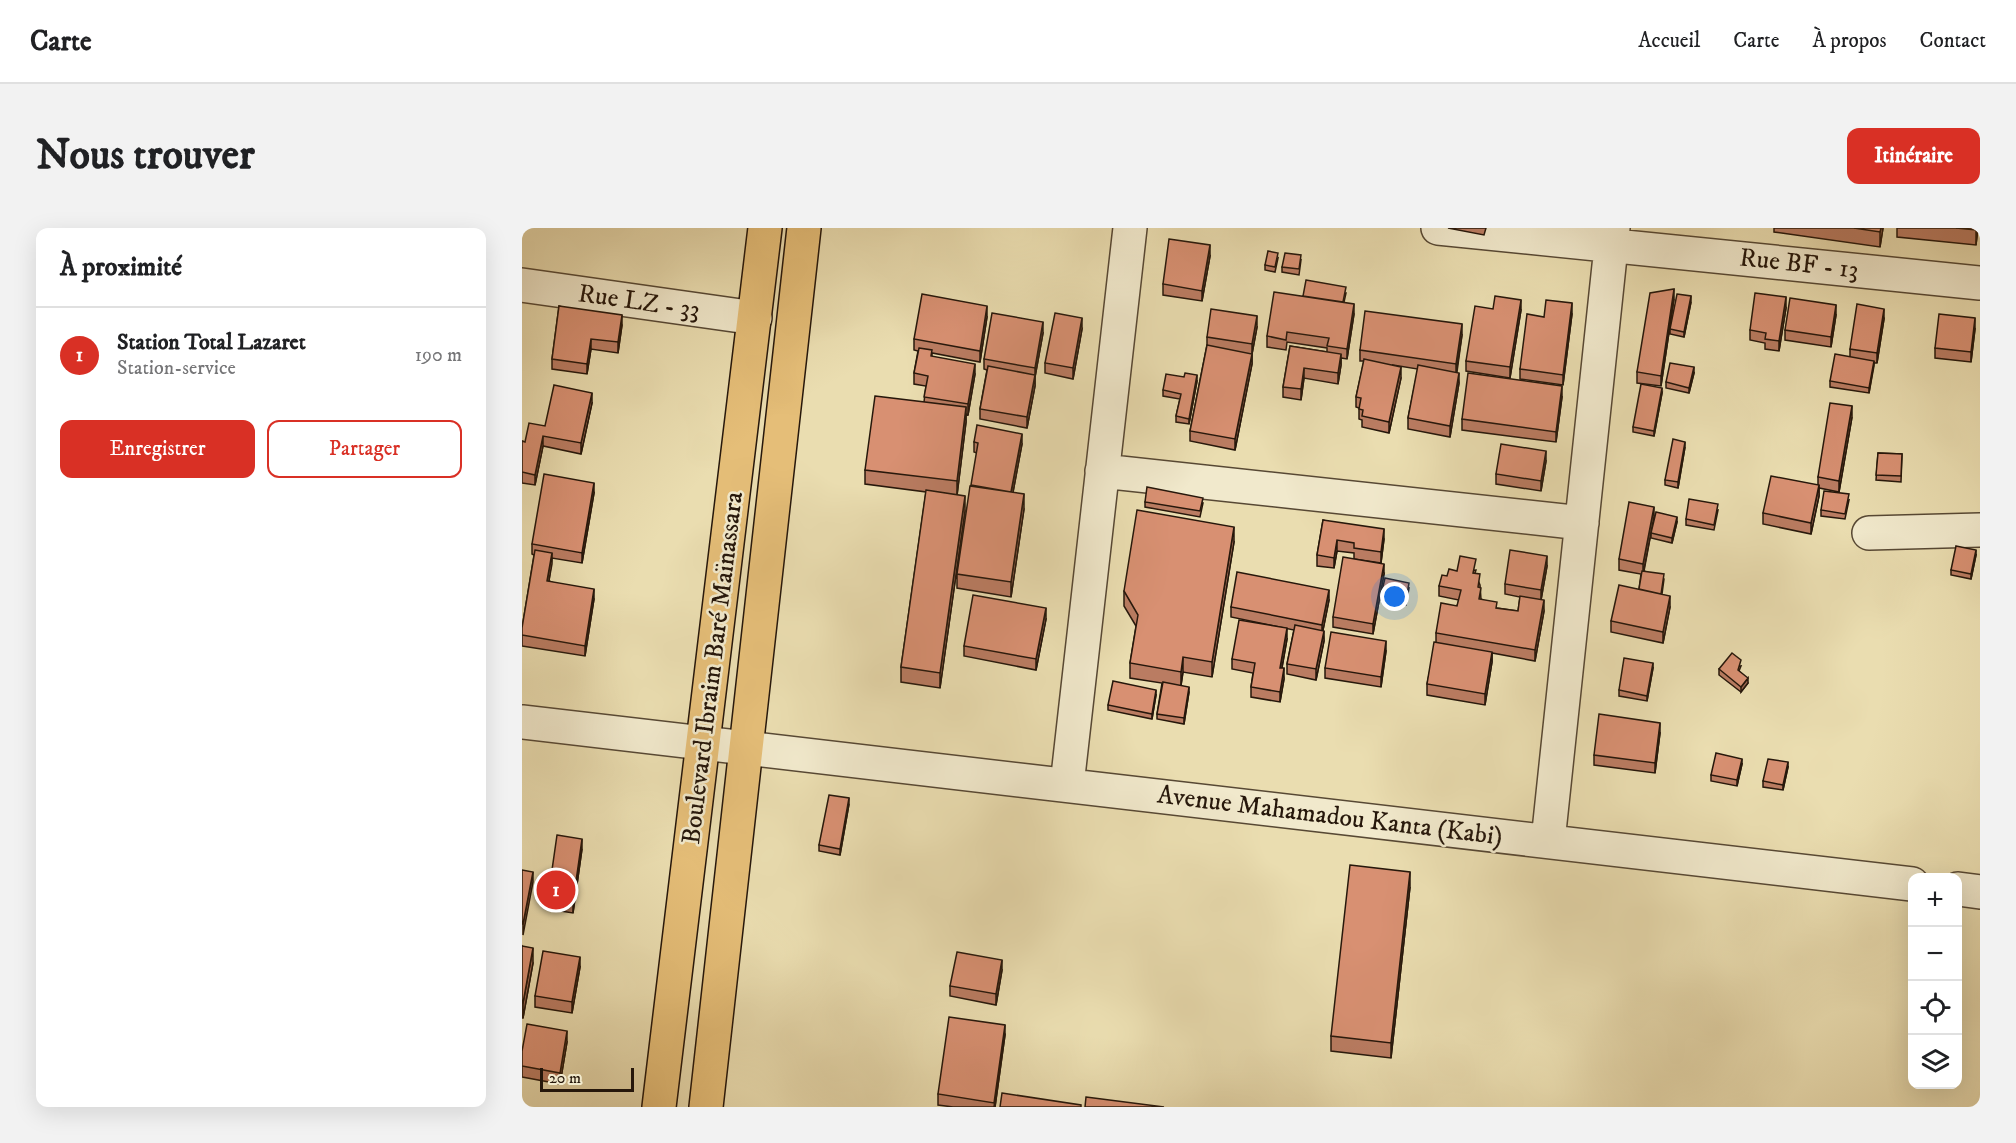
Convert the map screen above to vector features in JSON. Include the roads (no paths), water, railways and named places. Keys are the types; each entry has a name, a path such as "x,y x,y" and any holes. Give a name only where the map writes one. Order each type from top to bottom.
{"main road":[{"name":"Boulevard Ibraim Baré Maïnassara","path":"659,1107 765,228"},
{"name":"Boulevard Ibraim Baré Maïnassara","path":"706,1107 804,228"}],"street":[{"path":"1067,785 1130,228"},
{"name":"Rue BF - 13","path":"1438,228 1612,237 1980,283"},
{"path":"1548,842 1612,237"},
{"name":"Rue LZ - 33","path":"522,285 755,318"},
{"path":"1102,471 1582,523"},
{"path":"1869,533 1980,530"},
{"name":"Avenue Mahamadou Kanta (Kabi)","path":"522,722 1908,884"},
{"path":"1962,890 1980,892"}],"place":[{"name":"Station Total Lazaret","path":"556,890"}]}
